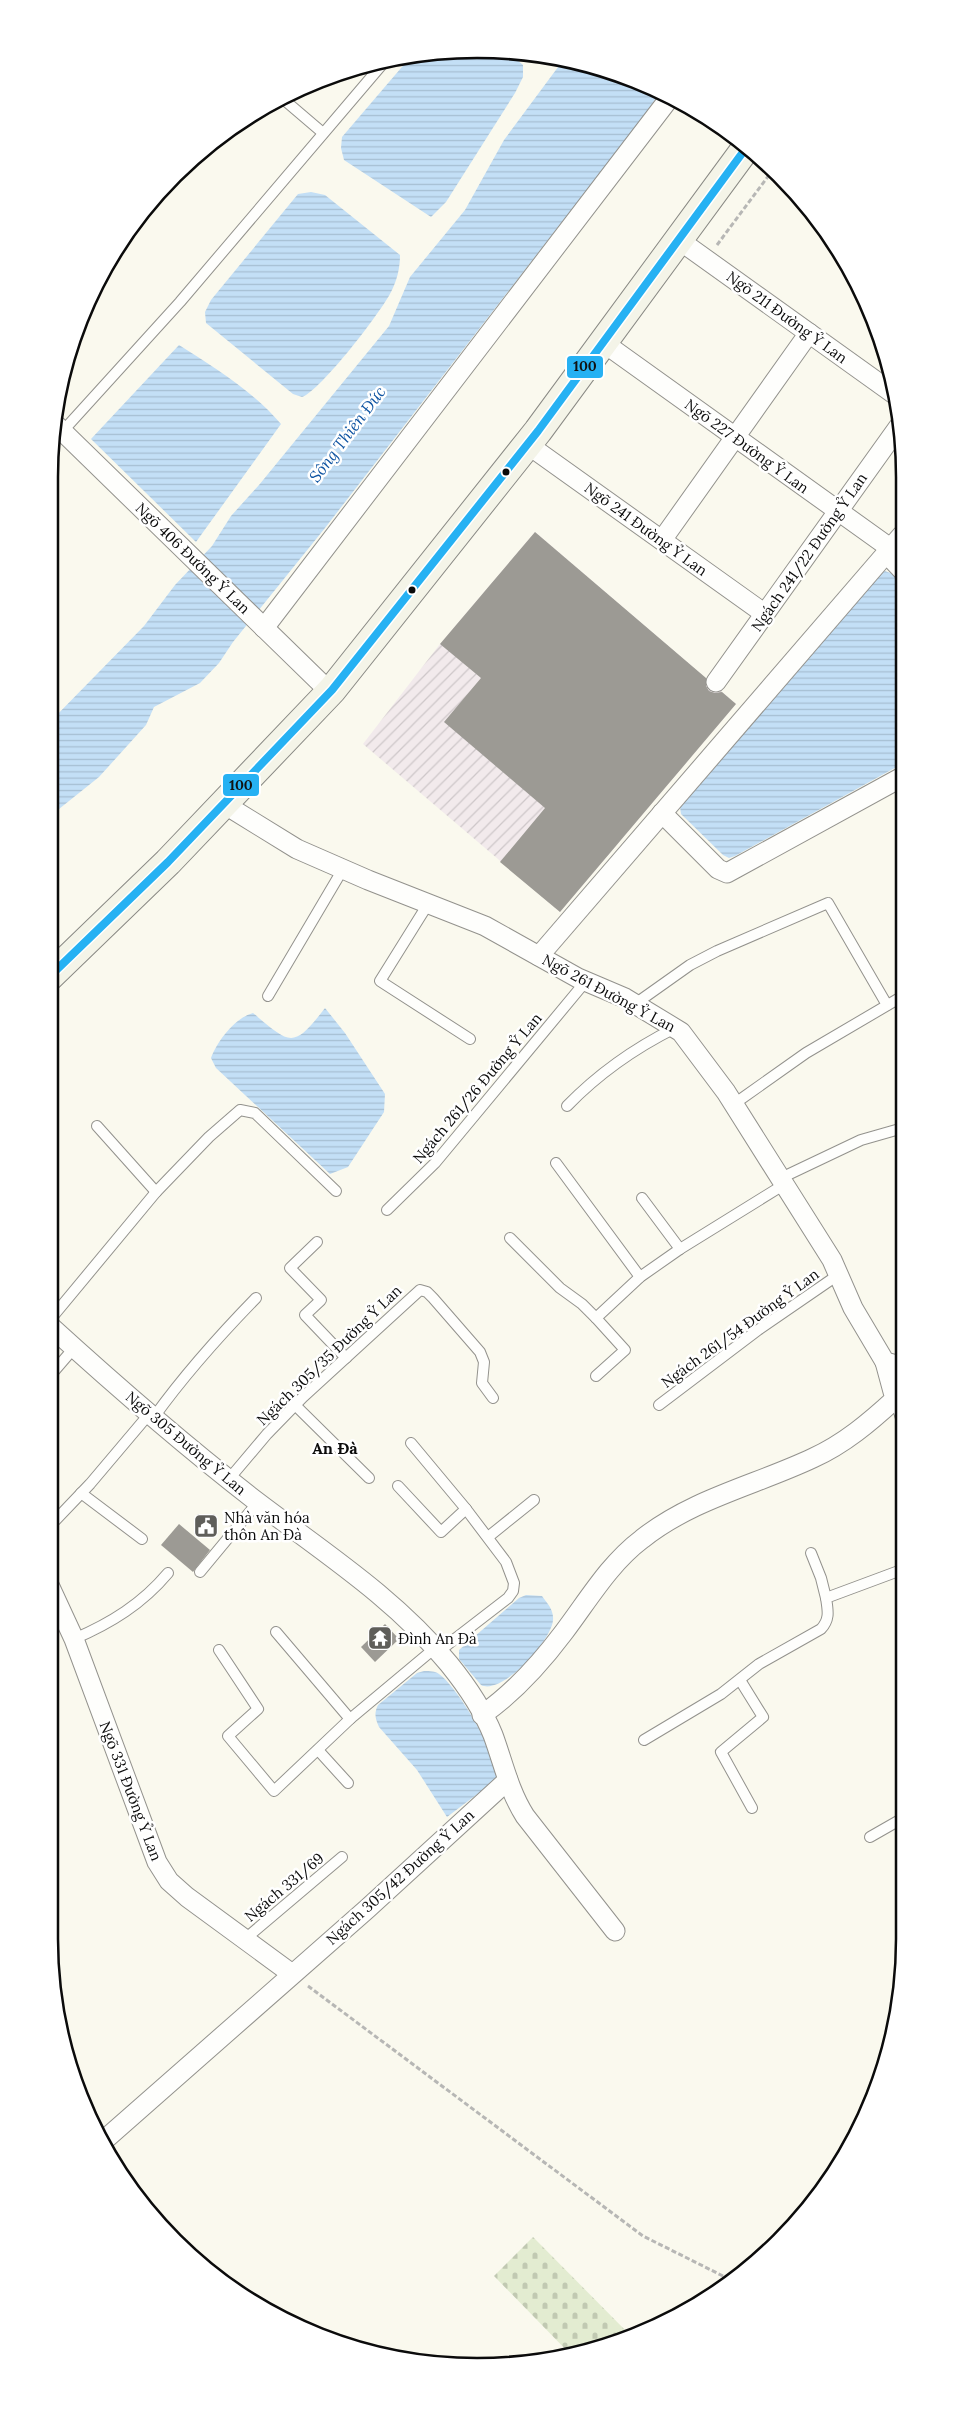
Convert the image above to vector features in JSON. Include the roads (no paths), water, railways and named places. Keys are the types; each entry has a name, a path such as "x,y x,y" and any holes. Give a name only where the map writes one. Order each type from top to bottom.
{"main road":[{"path":"58,968 168,862 330,692 527,444 604,343 743,153"}],"street":[{"path":"264,628 666,103"},
{"name":"Ngõ 211 Đường Ỷ Lan","path":"679,240 887,389"},
{"path":"662,540 809,333"},
{"name":"Ngõ 227 Đường Ỷ Lan","path":"604,343 838,511 892,545"},
{"name":"Ngách 241/22 Đường Ỷ Lan","path":"716,682 894,433"},
{"name":"Ngõ 406 Đường Ỷ Lan","path":"60,434 176,542 330,692"},
{"name":"Ngõ 241 Đường Ỷ Lan","path":"527,444 765,614"},
{"path":"539,956 892,545"},
{"path":"662,813 718,869 727,873 896,780"},
{"name":"Ngõ 261 Đường Ỷ Lan","path":"224,804 297,849 485,926 586,981 635,1004 681,1032 734,1104 832,1260 852,1308 885,1362 895,1399"},
{"name":"Ngõ 305 Đường Ỷ Lan","path":"58,1333 229,1480 366,1583 437,1650 464,1684 492,1733 508,1780 524,1816 615,1931"},
{"path":"885,1362 896,1365"},
{"path":"482,1715 512,1693 526,1678 565,1631 615,1563 643,1538 694,1506 829,1450 858,1431 895,1399"},
{"name":"Ngõ 331 Đường Ỷ Lan","path":"58,1604 74,1639 157,1862 169,1881 292,1974"},
{"name":"Ngách 305/42 Đường Ỷ Lan","path":"108,2138 367,1909 508,1780"}],"lane":[{"path":"60,429 180,302 377,70"},
{"path":"288,103 322,133"},
{"path":"268,996 343,869"},
{"path":"635,1004 690,965 753,934 828,903 887,1005"},
{"path":"428,904 380,981 470,1039"},
{"name":"Ngách 261/26 Đường Ỷ Lan","path":"387,1210 435,1163 586,981"},
{"path":"734,1104 806,1053 896,1000"},
{"path":"567,1106 616,1061 675,1028"},
{"path":"58,1310 156,1192 227,1120 240,1110 248,1110 255,1113 336,1191"},
{"path":"97,1126 156,1192"},
{"path":"596,1318 640,1277 783,1181 861,1140 896,1130"},
{"path":"556,1163 640,1277"},
{"path":"642,1198 680,1249"},
{"path":"510,1238 560,1288 582,1304 625,1350 596,1376"},
{"path":"317,1242 290,1268 321,1300 305,1315 346,1358"},
{"name":"Ngách 261/54 Đường Ỷ Lan","path":"659,1406 750,1336 838,1275"},
{"name":"Ngách 305/35 Đường Ỷ Lan","path":"229,1480 267,1434 295,1405 420,1290 427,1292 480,1352 484,1362 482,1383 493,1398"},
{"path":"58,1518 152,1415 216,1338 256,1298"},
{"path":"58,1367 74,1348"},
{"path":"295,1405 369,1478"},
{"path":"219,1650 258,1709 228,1736 274,1791 350,1719 437,1650 508,1598 514,1583 511,1573 488,1537 411,1443"},
{"path":"398,1486 442,1532 466,1509"},
{"path":"82,1493 142,1539"},
{"path":"488,1537 534,1500"},
{"path":"200,1572 258,1502"},
{"path":"644,1740 721,1694 759,1664 821,1629 827,1623 829,1616 826,1598 821,1578 811,1553"},
{"path":"826,1598 896,1572"},
{"path":"74,1639 123,1614 155,1589 168,1573"},
{"path":"276,1632 350,1719"},
{"path":"740,1680 763,1717 721,1752 752,1808"},
{"path":"318,1750 348,1783"},
{"path":"870,1837 896,1822"},
{"name":"Ngách 331/69","path":"245,1939 342,1857"}],"water":[{"path":"450,58 504,58 516,59 523,65 523,77 515,93 446,202 431,217 344,160 341,148 342,137 404,64"},
{"name":"Sông Thiên Đức","path":"559,66 612,80 656,98 325,528 233,642 219,663 200,683 154,707 146,725 99,777 58,810 58,714 144,626 175,585 212,546 231,516 259,485 389,326 410,277 465,210 504,140"},
{"path":"311,192 325,195 400,255 400,260 398,274 393,287 376,316 336,366 311,391 302,397 293,394 206,323 205,312 211,300 298,194"},
{"path":"179,345 220,371 246,391 281,424 196,542 91,439"},
{"path":"885,571 893,574 896,578 896,767 735,856 729,858 723,855 681,814 680,807 878,575"},
{"path":"325,1008 345,1033 385,1094 384,1112 348,1167 330,1174 216,1068 211,1058 218,1044 228,1031 246,1016 253,1013 275,1031 291,1038 305,1031"},
{"path":"526,1595 542,1596 548,1604 553,1616 550,1629 535,1652 513,1675 490,1686 481,1685 459,1659 459,1650 519,1598"},
{"path":"424,1671 439,1674 447,1681 467,1708 485,1741 496,1770 496,1780 447,1817 417,1770 379,1727 376,1718 378,1705 417,1673"}],"place":[{"name":"Nhà văn hóa thôn An Đà","path":"206,1526"},
{"name":"Đình An Đà","path":"380,1638"}],"district":[{"name":"An Đà","path":"335,1448"}]}
